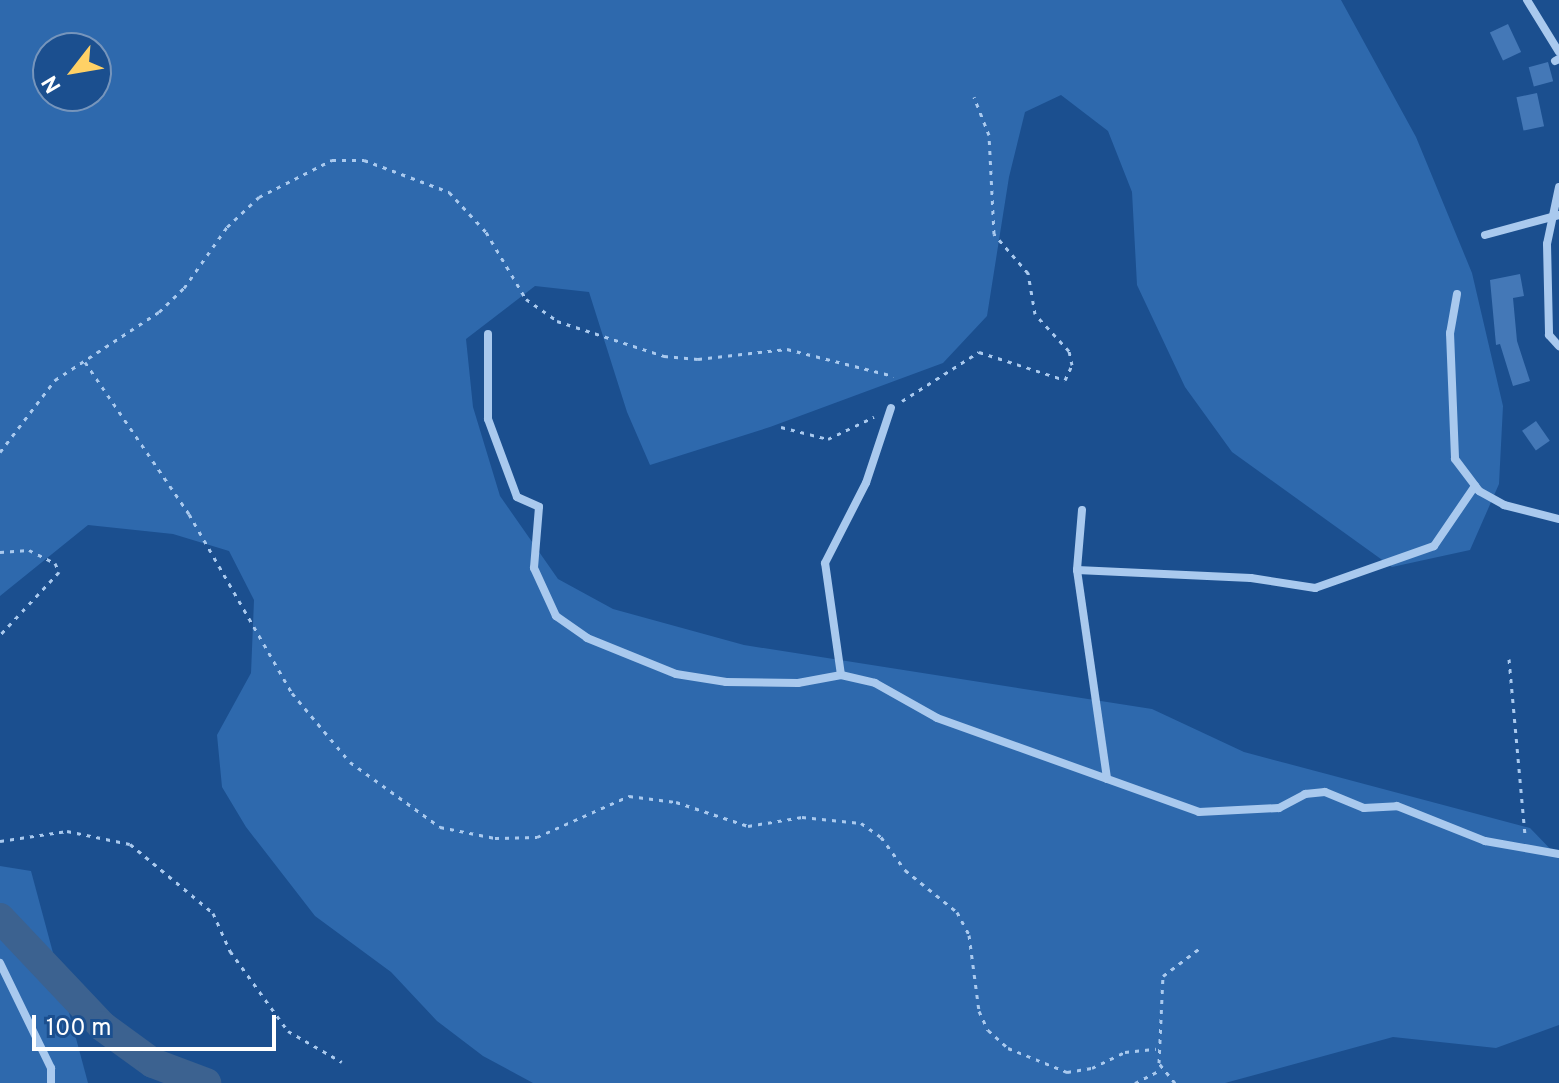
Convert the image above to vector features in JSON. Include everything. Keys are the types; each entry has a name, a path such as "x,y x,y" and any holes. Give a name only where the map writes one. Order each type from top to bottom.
{"street":[{"path":"1527,0 1558,57"},
{"path":"1559,187 1556,215 1547,244 1549,335 1559,346"},
{"path":"1485,235 1556,215"},
{"path":"1457,294 1450,333 1455,459 1475,486 1504,505 1559,519"},
{"path":"488,334 488,419 504,451 517,497 539,507 534,568 556,616 587,638 676,674 726,682 798,683 841,675 875,683 937,718 1199,812 1279,808 1305,794 1325,792 1364,808 1397,806 1527,852 1559,854"},
{"path":"841,675 825,563 866,483 891,408"},
{"path":"1077,570 1251,578 1315,588 1434,546 1475,486"},
{"path":"1082,510 1077,570 1107,779"},
{"path":"0,963 58,1083"},
{"path":"51,1068 51,1083"}],"path":[{"path":"781,427 828,439 891,408 979,352 1065,380 1072,365 1069,351 1035,314 1028,273 994,234 989,135 974,97"},
{"path":"0,452 42,393 159,312 184,288 227,227 259,197 317,165 364,160 449,192 486,232 526,299 557,321 664,356 698,359 787,349 894,376"},
{"path":"85,362 189,514 292,693 350,762 440,827 495,838 537,837 629,796 676,802 748,826 802,817 861,823 881,837 905,870 957,912 969,935 979,1011 988,1030 1008,1048 1067,1072 1092,1068 1125,1052 1156,1049"},
{"path":"0,552 29,550 55,563 59,572 0,635"},
{"path":"1509,659 1527,852"},
{"path":"0,841 67,831 130,844 213,913 230,951 288,1031 342,1062"},
{"path":"1175,1083 1162,1069 1163,976 1200,948"},
{"path":"1135,1083 1162,1069"}],"shaded area":[{"path":"0,0 1341,0 1416,137 1472,273 1503,406 1499,484 1470,550 1392,567 1232,452 1185,387 1137,285 1132,192 1108,131 1061,95 1025,112 1009,177 987,316 943,363 770,427 650,465 627,412 589,292 535,286 466,339 473,407 500,496 558,579 613,609 744,645 1152,709 1244,752 1530,828 1559,858 1559,1025 1496,1048 1393,1037 1225,1083 533,1083 483,1056 437,1021 391,972 315,916 246,827 222,787 217,735 251,673 254,600 229,551 173,534 88,525 0,596"},
{"path":"0,866 31,871 88,1083 0,1083"}],"building":[{"path":"1508,24 1521,52 1503,61 1490,32"},
{"path":"1548,62 1553,81 1534,86 1529,67"},
{"path":"1537,93 1544,126 1524,131 1516,97"},
{"path":"1520,274 1524,296 1513,298 1517,341 1530,381 1513,386 1500,344 1496,345 1490,280"},
{"path":"1536,421 1550,441 1536,450 1522,431"}],"waterway":[{"path":"0,918 102,1026 153,1063 206,1083"}]}
